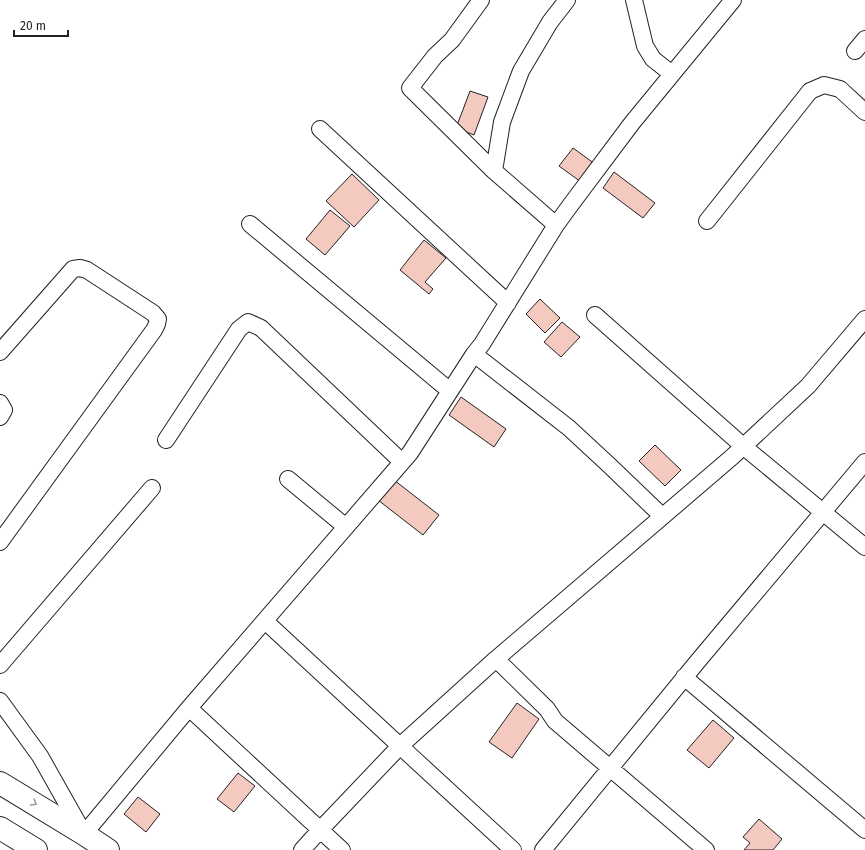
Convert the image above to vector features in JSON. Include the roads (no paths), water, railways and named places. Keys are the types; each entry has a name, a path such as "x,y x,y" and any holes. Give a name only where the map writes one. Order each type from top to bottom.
{"main road":[{"path":"0,783 108,850"},
{"path":"0,828 36,850"}],"street":[{"path":"481,0 452,40 435,56 410,88 494,171 556,225"},
{"path":"494,171 502,122 521,71 550,22 567,0"},
{"path":"634,0 645,46 653,58 672,74"},
{"path":"0,701 40,756 84,834 189,708 410,453 482,344 556,225 632,123 733,0"},
{"path":"707,221 810,91 824,85 840,89 865,112"},
{"path":"320,129 508,302"},
{"path":"250,224 450,391"},
{"path":"0,352 73,270 80,268 87,270 153,313 158,319 154,330 0,542"},
{"path":"595,315 743,446 865,547"},
{"path":"302,850 400,746 496,659 743,446 808,386 865,319"},
{"path":"166,440 239,329 248,322 261,328 402,462"},
{"path":"474,354 569,428 610,465 662,516"},
{"path":"0,403 4,410 0,417"},
{"path":"542,850 684,677 865,462"},
{"path":"288,479 346,527"},
{"path":"0,665 152,488"},
{"path":"265,621 513,850"},
{"path":"496,659 547,709 555,721 706,850"},
{"path":"684,677 865,830"},
{"path":"189,708 342,850"}]}
